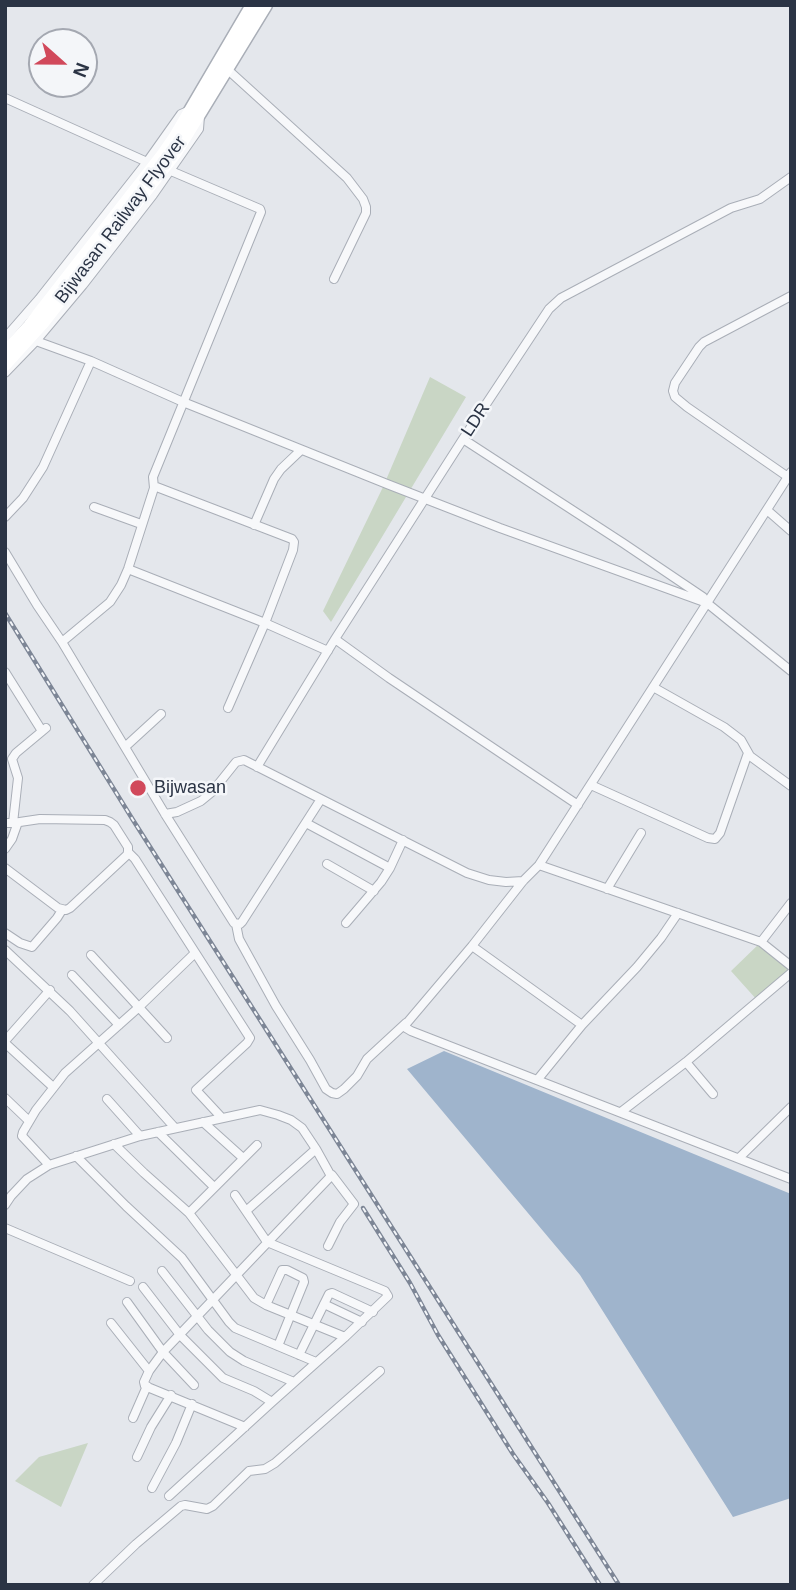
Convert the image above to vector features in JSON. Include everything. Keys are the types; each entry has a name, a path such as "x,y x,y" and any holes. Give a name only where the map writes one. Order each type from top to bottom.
{"main road":[{"path":"192,117 231,50 252,5"},
{"path":"231,50 266,5"},
{"name":"Bijwasan Railway Flyover","path":"5,352 29,326 192,117 227,69 231,50"},
{"name":"Bijwasan Railway Flyover","path":"5,365 43,323 156,178 192,117"}],"street":[{"path":"227,69 347,178 363,199 366,213 334,279"},
{"path":"5,98 147,162"},
{"path":"5,338 9,327 147,162 181,114 192,117 199,129 171,171 83,285 5,373"},
{"path":"62,642 110,602 121,585 154,486 153,477 261,211 171,171"},
{"name":"LDR","path":"257,766 335,639 549,309 556,302 732,208 760,199 791,177"},
{"path":"5,552 165,814 236,924 239,939 326,1089 337,1094 357,1076 367,1059 406,1023 539,865 789,475 687,407 675,397 673,391 675,383 704,342 791,296"},
{"path":"36,341 91,361 301,450 536,542 707,603"},
{"path":"5,517 23,498 43,467 91,361"},
{"path":"463,439 703,597 791,671"},
{"path":"254,525 277,474 301,450"},
{"path":"154,486 292,539 294,545 265,623 228,708"},
{"path":"94,507 141,524"},
{"path":"766,510 791,531"},
{"path":"128,569 328,650"},
{"path":"335,639 578,805"},
{"path":"5,672 44,729 12,759 18,786 12,839 5,849"},
{"path":"653,687 724,727 741,740 748,753 791,786"},
{"path":"125,747 161,714"},
{"path":"591,785 715,839 720,834 748,753"},
{"path":"165,814 177,812 201,801 212,792 236,762 244,760 475,876 506,882 523,881"},
{"path":"236,924 242,922 321,799"},
{"path":"5,933 32,947 62,910 71,908 128,852 128,847 114,825 105,820 40,819 12,823"},
{"path":"306,823 390,868"},
{"path":"607,888 641,833"},
{"path":"346,923 390,868 403,841"},
{"path":"128,852 250,1038 196,1090 222,1118"},
{"path":"327,864 374,891"},
{"path":"539,865 761,942 791,966"},
{"path":"5,869 62,910"},
{"path":"761,942 790,907"},
{"path":"538,1079 582,1025 637,967 678,913"},
{"path":"472,946 582,1025"},
{"path":"5,950 50,990 100,1041 175,1128"},
{"path":"49,1166 22,1136 29,1121 53,1087 195,953"},
{"path":"91,955 167,1038"},
{"path":"621,1112 686,1062 791,973"},
{"path":"72,975 119,1025"},
{"path":"50,990 5,1042 53,1087"},
{"path":"406,1023 406,1028 411,1031 791,1179"},
{"path":"686,1062 713,1094"},
{"path":"5,1098 29,1121"},
{"path":"107,1099 140,1136"},
{"path":"738,1158 791,1107"},
{"path":"5,1205 8,1193 49,1166 140,1136 260,1110 291,1120 302,1128 332,1175 353,1201 354,1204 340,1222 328,1246"},
{"path":"203,1122 243,1158"},
{"path":"158,1132 214,1187"},
{"path":"114,1144 189,1213 254,1298 345,1338"},
{"path":"189,1213 257,1145"},
{"path":"246,1211 317,1149"},
{"path":"76,1156 176,1252 235,1328 316,1362"},
{"path":"244,1427 144,1385 144,1382 163,1352 332,1175"},
{"path":"169,1496 388,1298 386,1292 267,1242 234,1195"},
{"path":"5,1228 130,1281"},
{"path":"162,1270 221,1343 237,1356 294,1382"},
{"path":"266,1305 282,1270 304,1280 278,1346"},
{"path":"143,1287 180,1335 223,1378 272,1402"},
{"path":"299,1355 331,1293 373,1312"},
{"path":"127,1302 163,1352 194,1385"},
{"path":"324,1304 362,1322"},
{"path":"111,1323 149,1371"},
{"path":"93,1585 181,1506 207,1509 249,1471 265,1469 275,1463 380,1371"},
{"path":"133,1418 147,1386"},
{"path":"137,1457 150,1427 171,1395"},
{"path":"152,1488 176,1443 192,1404"}],"green space":[{"path":"430,377 466,397 331,622 323,611 383,487"},
{"path":"761,942 791,966 791,973 757,1000 731,971"},
{"path":"88,1443 61,1507 15,1481 39,1457"}],"water":[{"path":"444,1051 791,1194 791,1498 733,1517 580,1275 407,1069"}],"railway":[{"path":"5,613 133,820 619,1585"},
{"path":"363,1208 410,1283 438,1335 600,1585"}],"place":[{"name":"Bijwasan","path":"138,788"}]}
